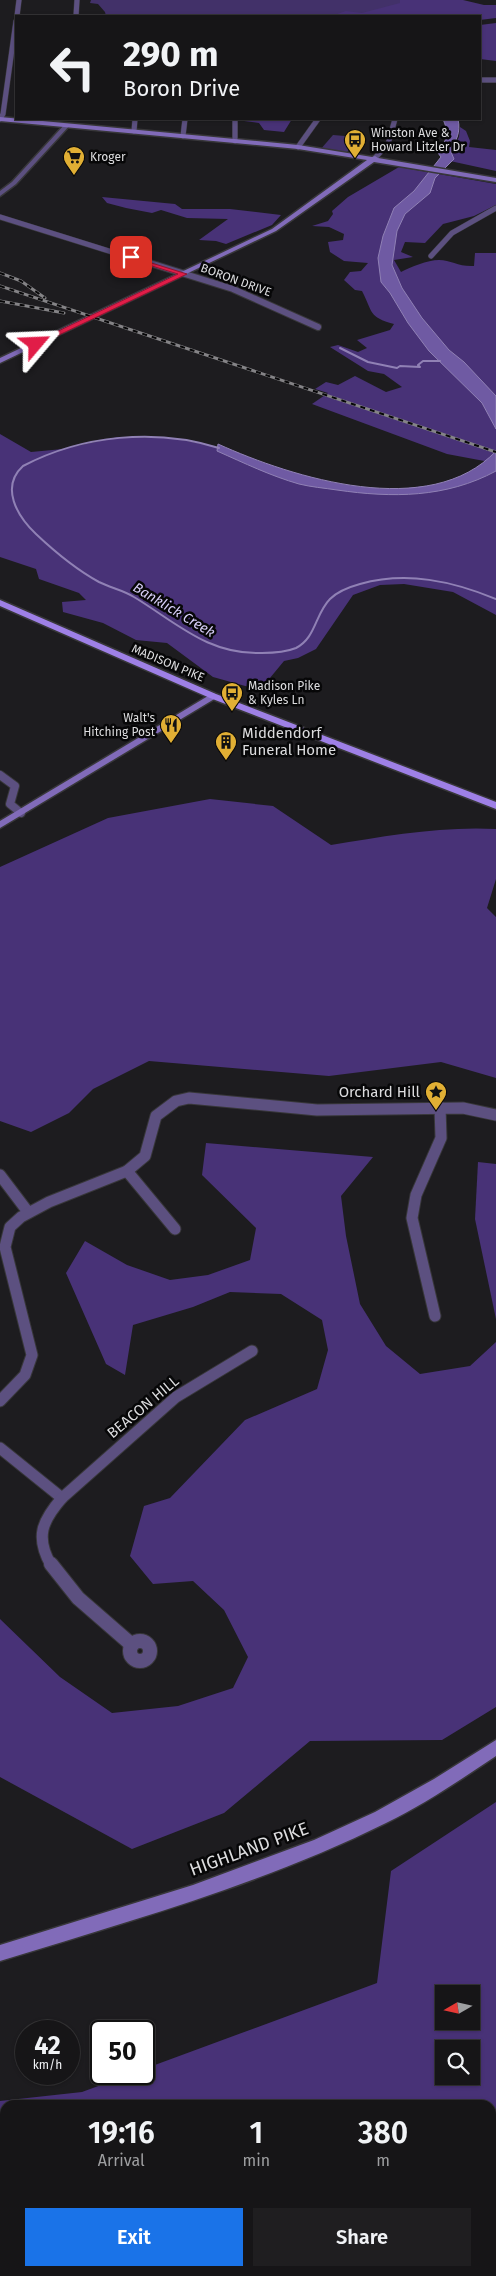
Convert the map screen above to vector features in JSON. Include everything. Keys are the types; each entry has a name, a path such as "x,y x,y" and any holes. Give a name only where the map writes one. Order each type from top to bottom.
{"main road":[{"path":"0,119 15,120"},
{"path":"23,120 68,122 134,131 298,147 375,158 496,180"},
{"path":"0,361 281,226 375,158"},
{"name":"MADISON PIKE","path":"0,604 213,696 496,806"},
{"path":"0,826 213,696"},
{"name":"HIGHLAND PIKE","path":"0,1953 279,1863 352,1831 414,1798 475,1762 496,1747"}],"street":[{"path":"17,15 19,0"},
{"path":"76,15 77,0"},
{"path":"0,119 3,114 15,27"},
{"path":"481,80 496,80"},
{"path":"134,131 136,120"},
{"path":"183,136 185,120"},
{"path":"235,120 236,141"},
{"path":"298,147 317,120"},
{"path":"375,158 388,144 395,120"},
{"path":"0,194 14,183 68,122"},
{"path":"431,256 438,244 456,229 496,208"},
{"name":"BORON DRIVE","path":"0,217 239,291 318,327"},
{"path":"0,775 14,786 10,804 21,813"},
{"path":"0,1401 22,1381 27,1373 32,1355 5,1247 6,1237 11,1226 28,1212 127,1170 145,1156 156,1116 176,1102 189,1098 317,1110 440,1107 463,1108 496,1115"},
{"path":"435,1316 414,1230 412,1206 418,1187 440,1139 442,1128 440,1107"},
{"path":"127,1170 175,1229"},
{"path":"0,1175 28,1212"},
{"name":"BEACON HILL","path":"132,1645 95,1614 47,1558 42,1542 42,1531 51,1510 62,1498 176,1397 252,1351"},
{"path":"0,1448 41,1483 62,1498"}],"shaded area":[{"path":"91,0 413,0 409,15 106,15 98,4 90,3"},
{"path":"400,0 463,0 484,5 496,5 496,18 481,20 481,15 334,15 346,11 362,13 400,3"},
{"path":"496,23 496,61 481,59 481,25"},
{"path":"291,120 284,132 264,130 259,123 244,121"},
{"path":"443,120 458,120 458,132 451,152 454,159 435,178 430,193 405,214 397,231 392,265 402,288 422,318 449,350 464,362 496,396 496,429 482,403 429,351 381,282 378,258 383,236 394,208 414,191 441,157 438,153 445,140 446,128"},
{"path":"460,127 466,131 470,141 469,147 496,150 496,171 450,161 453,159 451,152 459,137"},
{"path":"333,135 357,137 346,154 320,150"},
{"path":"399,167 496,184 496,205 474,216 443,224 425,243 405,242 401,252 413,257 394,260 401,272 434,260 474,266 475,253 496,253 496,615 453,592 404,584 380,585 353,595 316,649 298,658 284,661 260,690 213,677 167,643 136,640 103,623 63,612 62,602 86,600 79,593 39,579 36,569 0,557 0,434 31,452 63,449 118,437 174,438 216,447 238,457 302,479 382,491 457,482 495,463 447,454 312,404 328,393 315,389 326,382 338,385 355,376 386,392 402,387 384,374 368,371 330,347 338,345 358,352 367,348 357,340 390,330 394,324 375,316 362,291 355,290 344,280 350,272 361,271 368,263 344,261 330,252 328,242 343,240 344,234 329,227 312,226 328,221 333,214 332,211 348,197"},
{"path":"102,197 175,204 182,209 230,209 281,215 272,225 226,244 216,241 199,240 228,219 187,218 161,210 152,213 107,203"},
{"path":"218,444 284,469 322,480 360,487 399,489 435,484 468,472 496,451 496,471 477,480 438,491 398,495 358,493 308,486 289,481 217,451"},
{"path":"210,799 273,806 331,845 434,830 496,829 496,879 487,908 496,917 496,1078 441,1062 329,1076 149,1061 93,1089 69,1113 31,1132 0,1121 0,867 108,818"},
{"path":"206,1143 373,1157 341,1196 346,1236 360,1304 386,1346 420,1374 470,1366 496,1342 496,1707 442,1740 310,1741 224,1813 132,1849 0,1777 0,1619 60,1677 112,1713 178,1706 233,1688 248,1657 224,1610 193,1581 153,1584 130,1556 144,1506 170,1498 245,1420 317,1389 328,1350 322,1320 281,1294 230,1292 193,1307 133,1325 125,1375 106,1364 66,1273 85,1241 127,1265 170,1280 208,1275 250,1260 256,1228 202,1175"},
{"path":"478,1162 496,1164 496,1319 475,1219"},
{"path":"496,1802 496,2100 9,2100 82,2092 101,2085 155,2085 155,2065 377,1983 391,1871"}],"waterway":[{"path":"340,348 368,362 397,368 400,366 420,367 418,365 423,361 440,361"},
{"name":"Banklick Creek","path":"219,448 170,438 145,437 94,441 70,447 23,466 16,474 13,483 14,501 17,510 29,527 82,572 99,582 130,595 194,636 225,649 262,653 296,648 308,638 325,605 333,596 352,586 378,580 395,578 429,580 463,587 496,599"}],"railway":[{"path":"0,273 21,281 45,298"},
{"path":"0,286 496,452"},
{"path":"0,301 64,313"}],"place":[{"name":"Winston Ave & Howard Litzler Dr","path":"355,159"},
{"name":"Kroger","path":"74,176"},
{"name":"Madison Pike & Kyles Ln","path":"232,712"},
{"name":"Walt's Hitching Post","path":"171,744"},
{"name":"Middendorf Funeral Home","path":"226,761"},
{"name":"Orchard Hill","path":"436,1111"}],"route":[{"path":"36,344 184,274 131,257"}]}
